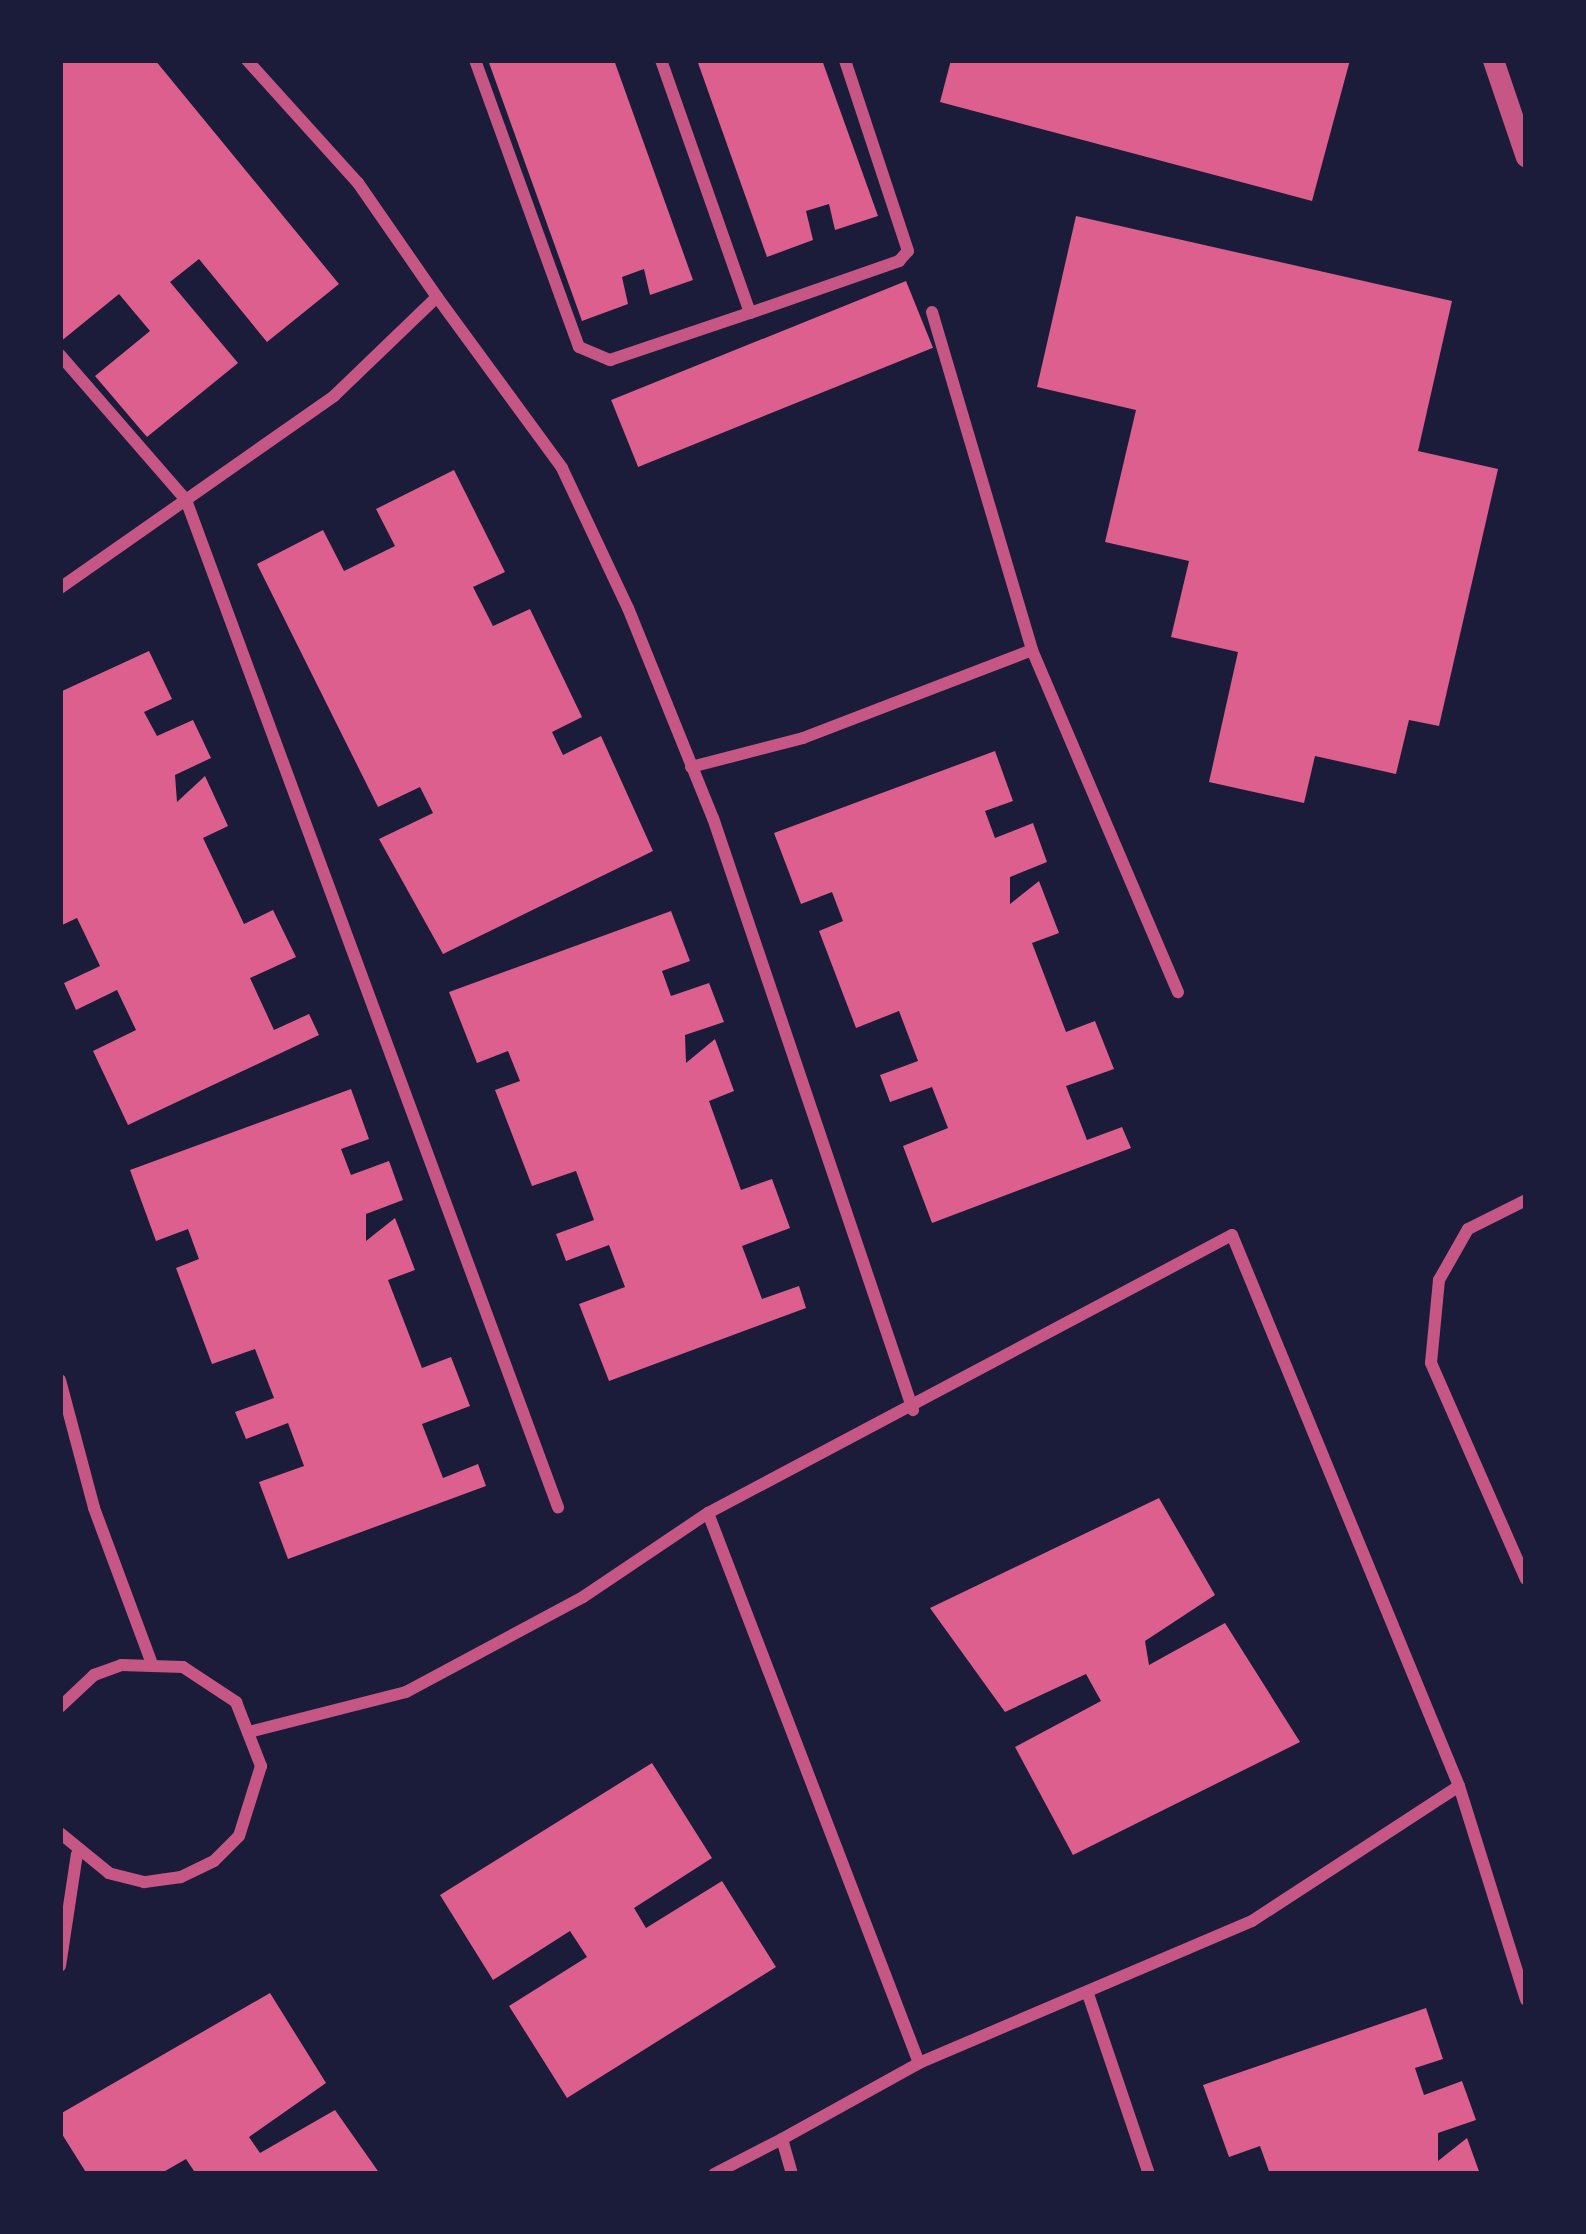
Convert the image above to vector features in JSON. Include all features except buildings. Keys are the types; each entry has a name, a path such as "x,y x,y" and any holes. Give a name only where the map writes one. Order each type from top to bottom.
{"street":[{"path":"247,60 358,182 562,468 692,767 913,1410"},
{"path":"475,60 579,347 610,360 899,261 908,250 845,60"},
{"path":"661,60 750,313"},
{"path":"1493,60 1526,157"},
{"path":"60,588 334,396 437,297"},
{"path":"932,312 1032,650 1178,992"},
{"path":"60,355 186,500 558,1507"},
{"path":"692,767 803,738 1032,650"},
{"path":"1526,1200 1468,1229 1439,1280 1431,1363 1526,1580"},
{"path":"253,1731 406,1692 583,1597 707,1513 913,1410 1148,1274 1232,1235 1459,1786 1526,2000"},
{"path":"60,1380 94,1508 151,1661"},
{"path":"707,1513 919,2063"},
{"path":"60,1707 94,1675 151,1661 212,1680 253,1731 261,1766 256,1803 214,1861 144,1882 109,1874 77,1854 60,1833"},
{"path":"714,2174 919,2063 1252,1921 1459,1786"},
{"path":"60,1966 77,1854"},
{"path":"1088,1994 1149,2174"},
{"path":"782,2139 792,2174"}]}
